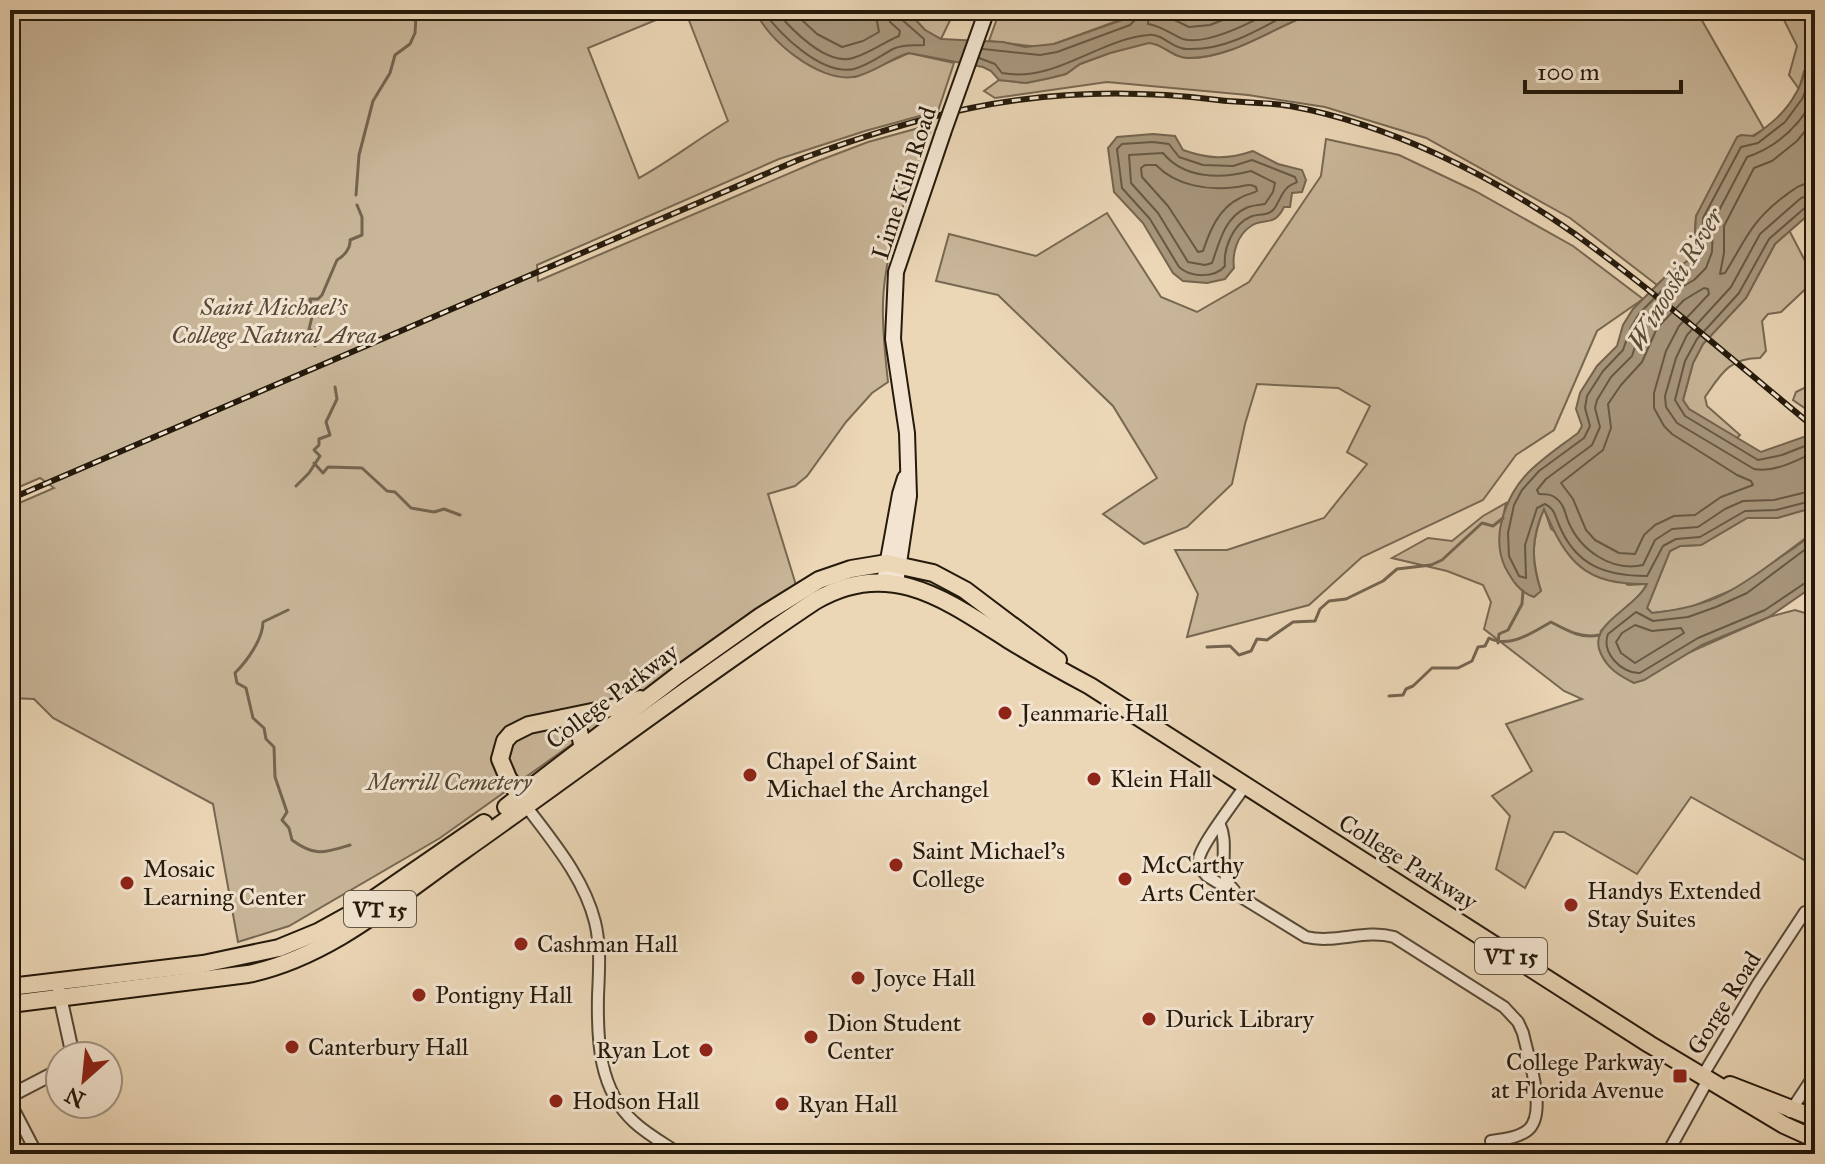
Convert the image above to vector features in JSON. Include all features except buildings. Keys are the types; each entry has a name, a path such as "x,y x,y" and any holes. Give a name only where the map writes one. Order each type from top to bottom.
{"main road":[{"name":"Lime Kiln Road","path":"890,583 909,496 907,433 893,339 896,272 987,10"},
{"name":"College Parkway","path":"10,1004 248,974 295,960 344,934 523,802 585,754 656,692 761,616 819,580 851,569 893,564 933,573 965,590 1090,686"},
{"name":"College Parkway","path":"585,754 826,594 853,586 890,583 941,598 1034,656 1090,686 1649,1044 1706,1077"},
{"path":"523,802 500,759 505,741 520,728 616,707 656,692"},
{"path":"564,718 579,731 585,754"},
{"name":"College Parkway","path":"10,987 241,958 298,941 356,911 523,802"},
{"name":"VT 15","path":"1706,1077 1815,1118"},
{"name":"VT 15","path":"1706,1077 1784,1125 1815,1139"}],"street":[{"path":"1245,786 1204,846 1199,865 1207,876 1306,937 1323,939 1376,934 1394,937 1498,1002 1513,1016 1523,1033 1538,1111 1533,1124 1525,1132 1491,1141 1493,1154"},
{"path":"523,802 578,880 591,910 599,950 599,1047 611,1089 622,1109 635,1123 680,1154"},
{"path":"1220,825 1224,838 1225,877 1242,897"},
{"name":"Gorge Road","path":"1667,1154 1743,1007 1805,912"},
{"path":"57,981 70,1040"},
{"path":"1784,1125 1815,1074"},
{"path":"10,1096 44,1078"},
{"path":"10,1102 37,1154"}],"green space":[{"path":"10,10 680,10 588,48 639,178 728,121 685,10 755,10 757,16 855,77 909,53 954,63 938,111 779,159 537,265 538,281 818,161 868,142 933,124 901,212 889,256 883,312 888,382 872,393 846,422 807,476 795,486 768,494 796,585 440,838 289,926 238,942 213,804 53,718 34,699 10,698 10,507 54,488 40,478 10,491"},
{"path":"885,10 955,10 941,39 925,30 912,16"},
{"path":"1000,10 1131,10 1128,17 1038,47 989,41"},
{"path":"1322,10 1696,10 1764,129 1749,138 1696,216 1694,249 1690,259 1657,285 1570,218 1426,138 1325,107 1248,95 1107,82 995,98 984,91 999,80 1026,83 1066,74 1080,64 1149,42 1189,58 1224,52"},
{"path":"1779,10 1815,10 1815,58 1804,71 1799,89 1789,75 1797,46"},
{"path":"1326,139 1399,155 1475,191 1573,246 1643,299 1597,331 1554,430 1516,455 1483,500 1362,557 1309,605 1187,637 1198,594 1175,550 1227,550 1324,518 1367,464 1347,452 1370,406 1338,388 1257,384 1232,484 1187,527 1144,544 1103,514 1157,478 1113,406 998,295 936,281 949,234 1036,256 1107,213 1161,297 1197,312 1249,282 1321,176"},
{"path":"1789,230 1815,280 1781,312 1768,314 1762,321 1766,351 1760,358 1733,364 1705,397 1707,406 1740,435 1737,438 1689,409 1683,400 1693,363 1703,344 1746,298 1775,244"},
{"path":"1806,387 1815,389 1815,415 1793,400 1796,392"},
{"path":"1506,503 1500,532 1541,591 1534,550 1544,508 1551,529 1628,585 1647,584 1637,598 1601,631 1686,654 1769,617 1795,610 1815,616 1815,866 1691,797 1637,874 1564,832 1554,832 1525,888 1496,869 1510,816 1492,796 1532,771 1506,724 1582,699 1564,691 1484,629 1491,602 1483,585 1447,571 1392,558 1428,538 1452,541 1483,516"},
{"path":"1815,507 1815,531 1742,586 1686,609 1652,613 1647,608 1670,551 1680,546 1701,545 1747,518 1777,518"}],"water":[{"path":"755,10 885,10 912,16 925,30 941,39 1003,42 1025,47 1054,44 1128,18 1131,10 1322,10 1224,52 1189,58 1149,43 1080,64 1066,74 1026,83 999,80 983,67 909,53 853,77 825,73 782,46 761,22"},
{"name":"Winooski River","path":"1815,58 1815,209 1775,244 1746,298 1703,344 1693,363 1683,400 1689,409 1761,452 1815,433 1815,507 1777,518 1747,518 1701,545 1680,546 1670,551 1647,608 1652,613 1672,610 1718,597 1815,531 1815,585 1769,617 1702,645 1634,683 1607,664 1598,643 1606,626 1647,584 1608,580 1581,567 1561,544 1544,509 1534,550 1541,591 1534,597 1529,595 1513,581 1501,557 1501,524 1512,493 1520,481 1540,461 1578,433 1582,426 1576,409 1580,393 1597,366 1617,346 1623,325 1633,309 1666,276 1690,259 1694,249 1696,216 1737,137 1754,136 1778,117 1792,100"},
{"path":"1175,136 1183,150 1201,155 1226,157 1253,151 1278,164 1302,170 1306,180 1302,192 1292,193 1290,207 1284,207 1276,218 1256,223 1242,234 1236,245 1234,268 1225,279 1207,283 1183,281 1173,273 1143,223 1114,192 1108,148 1117,137"}],"waterway":[{"path":"356,195 359,155 373,101 390,73 395,55 410,44 415,33 416,16 423,10"},
{"path":"315,346 314,332 309,329 312,317 310,299 318,299 322,295 337,260 346,252 350,240 362,235 362,217 357,205"},
{"path":"296,486 320,456 314,450 319,445 319,439 330,435 326,422 337,399 335,387"},
{"path":"314,463 323,473 328,467 362,468 411,508 434,512 444,509 460,515"},
{"path":"1207,647 1230,646 1239,655 1251,651 1257,639 1267,640 1293,622 1315,621 1320,609 1329,601 1346,599 1383,581 1397,569 1431,565 1442,560 1482,523 1493,526 1503,518"},
{"path":"1498,643 1499,634 1508,630 1522,604 1523,591"},
{"path":"288,610 263,622 254,649 235,673 237,683 246,688 253,718 264,728 266,739 274,747 275,777 287,812 282,820 289,828 292,840 320,852 350,845"},
{"path":"1389,696 1403,695 1432,668 1458,668 1472,661 1478,647 1485,646 1489,638 1505,642 1513,640 1551,622 1580,635 1599,635"}],"railway":[{"path":"10,499 798,160 949,113 1002,102 1064,95 1156,95 1290,106 1365,125 1439,155 1510,192 1575,234 1667,305 1815,428"}],"place":[{"name":"Jeanmarie Hall","path":"1005,713"},
{"name":"Chapel of Saint Michael the Archangel","path":"750,775"},
{"name":"Klein Hall","path":"1094,779"},
{"name":"Saint Michael's College","path":"896,865"},
{"name":"McCarthy Arts Center","path":"1125,879"},
{"name":"Mosaic Learning Center","path":"127,883"},
{"name":"Handys Extended Stay Suites","path":"1571,905"},
{"name":"Cashman Hall","path":"521,944"},
{"name":"Joyce Hall","path":"858,978"},
{"name":"Pontigny Hall","path":"419,995"},
{"name":"Durick Library","path":"1149,1019"},
{"name":"Dion Student Center","path":"811,1037"},
{"name":"Canterbury Hall","path":"292,1047"},
{"name":"Ryan Lot","path":"706,1050"},
{"name":"College Parkway at Florida Avenue","path":"1680,1076"},
{"name":"Hodson Hall","path":"556,1101"},
{"name":"Ryan Hall","path":"782,1104"}],"park label":[{"name":"Saint Michael's College Natural Area","path":"274,321"},
{"name":"Merrill Cemetery","path":"449,782"}]}
